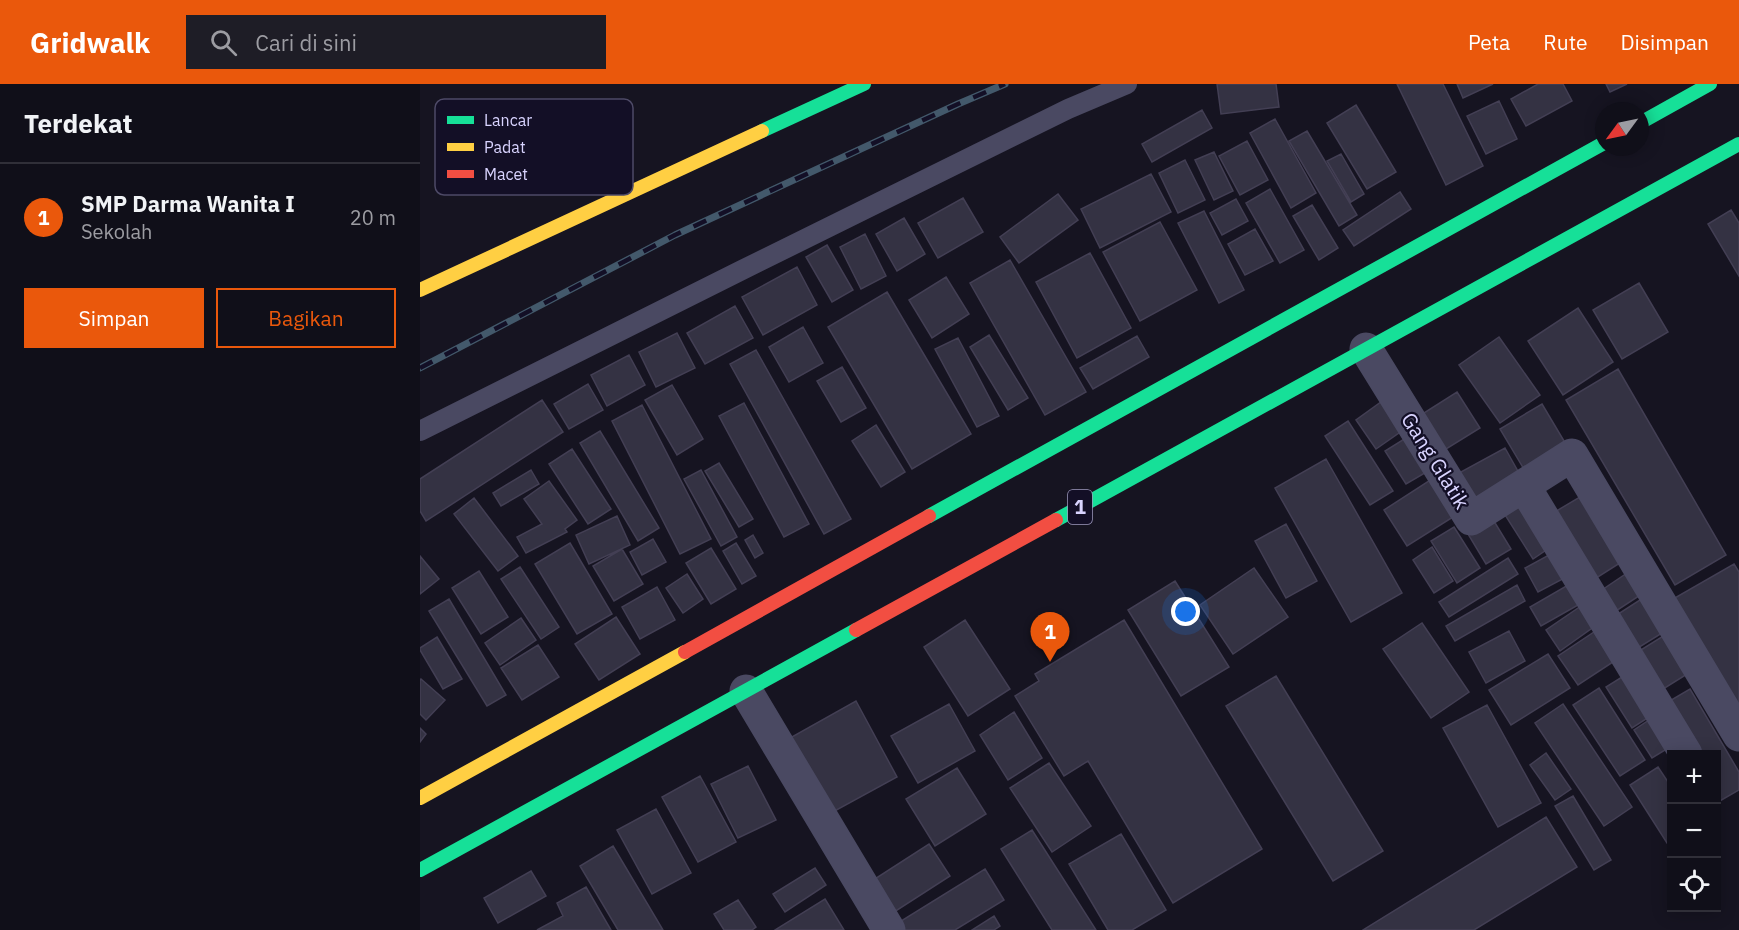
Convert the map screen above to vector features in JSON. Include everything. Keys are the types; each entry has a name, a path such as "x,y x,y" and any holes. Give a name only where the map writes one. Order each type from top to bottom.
{"main road":[{"path":"633,191 864,84"},
{"path":"1649,118 1710,84"},
{"name":"1","path":"420,870 1739,144"},
{"path":"420,798 1595,148"},
{"path":"420,290 625,195"}],"street":[{"name":"Gang Glatik","path":"1366,349 1471,519 1524,486"},
{"path":"1684,750 1524,486 1572,455 1739,735"},
{"path":"746,691 889,930"}],"lane":[{"path":"420,431 1037,125 1127,84"}],"building":[{"path":"1217,84 1276,84 1279,107 1221,114"},
{"path":"1397,84 1443,84 1483,166 1446,185"},
{"path":"1457,84 1493,84 1463,98"},
{"path":"1538,84 1563,84 1572,101 1526,126 1511,99"},
{"path":"1606,84 1627,84 1610,92"},
{"path":"1499,101 1517,139 1486,154 1467,116"},
{"path":"1356,105 1396,172 1367,189 1327,123"},
{"path":"1202,110 1212,128 1152,162 1142,144"},
{"path":"1275,119 1316,193 1291,208 1250,133"},
{"path":"1307,131 1357,215 1339,226 1289,141"},
{"path":"1247,141 1268,180 1240,195 1219,156"},
{"path":"1214,152 1233,191 1214,200 1195,160"},
{"path":"1341,154 1364,194 1351,202 1327,161"},
{"path":"1185,160 1205,200 1178,213 1159,173"},
{"path":"1151,174 1171,212 1100,248 1081,209"},
{"path":"1270,189 1304,250 1280,263 1246,203"},
{"path":"1400,192 1411,209 1354,246 1343,230"},
{"path":"1058,194 1078,220 1019,263 1000,237"},
{"path":"963,198 983,232 938,258 918,223"},
{"path":"1236,199 1248,221 1222,235 1210,213"},
{"path":"1312,205 1338,248 1319,260 1293,216"},
{"path":"1731,210 1739,223 1739,276 1708,224"},
{"path":"1204,211 1244,290 1219,303 1178,223"},
{"path":"904,218 925,254 897,271 876,234"},
{"path":"1160,222 1197,290 1140,321 1103,252"},
{"path":"1255,229 1273,261 1245,275 1228,244"},
{"path":"865,234 886,276 861,289 840,247"},
{"path":"827,245 853,290 832,302 806,257"},
{"path":"1090,253 1131,328 1077,358 1036,282"},
{"path":"1010,260 1086,392 1045,415 970,283"},
{"path":"797,267 817,305 763,335 742,297"},
{"path":"946,277 969,314 932,338 909,300"},
{"path":"1639,283 1668,332 1622,359 1593,310"},
{"path":"887,292 971,434 912,469 828,327"},
{"path":"735,306 753,338 705,364 687,333"},
{"path":"1578,308 1613,362 1563,395 1528,341"},
{"path":"803,327 823,363 789,382 769,347"},
{"path":"677,333 695,368 656,387 639,352"},
{"path":"989,335 1028,398 1008,410 970,347"},
{"path":"1137,336 1149,357 1093,389 1080,368"},
{"path":"1499,337 1540,395 1500,423 1459,365"},
{"path":"958,338 999,416 977,427 935,349"},
{"path":"756,350 851,519 824,534 730,364"},
{"path":"629,355 645,385 607,406 591,375"},
{"path":"842,367 866,408 841,422 817,381"},
{"path":"1618,369 1726,555 1675,585 1566,400"},
{"path":"588,384 603,410 569,429 554,404"},
{"path":"672,385 703,439 677,455 645,400"},
{"path":"1457,392 1480,428 1438,454 1416,418"},
{"path":"1385,399 1406,428 1376,449 1356,420"},
{"path":"542,400 563,432 426,521 420,511 420,479"},
{"path":"744,403 809,524 784,537 719,416"},
{"path":"1542,404 1570,451 1528,476 1500,429"},
{"path":"642,405 711,539 680,554 612,421"},
{"path":"1348,421 1393,491 1370,505 1325,436"},
{"path":"876,425 905,472 881,487 852,441"},
{"path":"600,431 659,528 638,541 580,443"},
{"path":"1409,436 1430,470 1406,484 1385,451"},
{"path":"1505,448 1524,482 1478,507 1459,473"},
{"path":"572,449 611,509 588,524 549,464"},
{"path":"1326,459 1402,593 1351,622 1275,488"},
{"path":"719,463 753,519 739,527 705,471"},
{"path":"531,470 539,484 501,506 493,493"},
{"path":"701,470 737,537 721,546 684,479"},
{"path":"1438,475 1461,512 1407,546 1384,510"},
{"path":"549,481 577,520 565,529 567,532 526,553 517,537 542,524 524,499"},
{"path":"1590,491 1631,556 1590,582 1548,516"},
{"path":"1522,492 1555,544 1533,559 1500,507"},
{"path":"474,498 518,556 498,571 454,514"},
{"path":"1489,513 1511,549 1486,564 1465,529"},
{"path":"617,516 630,545 589,564 576,535"},
{"path":"1286,524 1317,581 1286,598 1255,541"},
{"path":"1454,527 1480,568 1457,583 1431,541"},
{"path":"753,535 763,553 755,558 745,540"},
{"path":"653,539 666,562 642,575 630,552"},
{"path":"570,543 612,614 577,634 535,564"},
{"path":"736,543 756,576 742,584 723,551"},
{"path":"1432,547 1453,581 1434,593 1413,560"},
{"path":"711,548 736,589 711,604 686,563"},
{"path":"622,549 643,584 614,601 593,566"},
{"path":"1560,549 1574,573 1538,592 1525,568"},
{"path":"420,556 439,579 420,594"},
{"path":"1508,558 1518,574 1449,617 1439,602"},
{"path":"1734,564 1739,572 1739,732 1666,603"},
{"path":"520,567 559,627 541,639 501,579"},
{"path":"1636,567 1651,588 1613,613 1599,592"},
{"path":"1254,568 1288,617 1233,654 1200,605"},
{"path":"479,571 508,617 481,634 452,588"},
{"path":"687,574 703,599 683,613 666,588"},
{"path":"1175,581 1229,667 1181,696 1128,610"},
{"path":"1575,581 1587,600 1541,626 1530,607"},
{"path":"1517,585 1525,601 1455,641 1446,626"},
{"path":"657,587 675,620 640,639 622,607"},
{"path":"1646,596 1667,630 1633,651 1612,618"},
{"path":"449,599 506,695 487,706 429,611"},
{"path":"1581,606 1595,626 1560,651 1546,630"},
{"path":"616,617 640,654 599,680 575,644"},
{"path":"521,618 536,640 500,665 485,643"},
{"path":"965,620 1010,689 968,716 924,647"},
{"path":"1124,620 1262,849 1173,903 1088,761 1064,776 1015,696 1039,681 1035,674"},
{"path":"1422,623 1469,692 1431,718 1383,649"},
{"path":"1509,631 1525,661 1486,683 1469,652"},
{"path":"1594,632 1613,662 1578,685 1558,656"},
{"path":"1668,633 1692,671 1660,691 1636,653"},
{"path":"437,637 462,679 443,689 420,650"},
{"path":"538,645 559,677 522,700 501,668"},
{"path":"1548,654 1570,688 1511,725 1489,690"},
{"path":"1630,672 1657,712 1632,728 1606,687"},
{"path":"1276,676 1383,851 1333,881 1226,706"},
{"path":"421,679 445,700 426,720 420,714"},
{"path":"1599,688 1645,760 1620,776 1573,705"},
{"path":"1690,689 1739,772 1739,790 1721,800 1721,750 1688,750 1661,706"},
{"path":"856,701 897,777 831,813 790,738"},
{"path":"949,704 975,751 918,783 891,736"},
{"path":"1563,704 1632,807 1604,826 1535,723"},
{"path":"1487,705 1541,803 1498,827 1443,728"},
{"path":"1014,712 1042,758 1008,780 980,735"},
{"path":"1652,718 1670,747 1652,758 1634,730"},
{"path":"420,728 426,734 420,742"},
{"path":"1546,753 1571,789 1555,800 1530,765"},
{"path":"1049,763 1091,826 1052,852 1010,788"},
{"path":"748,766 776,820 738,838 711,784"},
{"path":"1658,767 1667,780 1667,843 1630,785"},
{"path":"957,768 986,814 935,846 906,799"},
{"path":"700,776 736,842 698,862 662,797"},
{"path":"1573,796 1611,860 1594,870 1555,806"},
{"path":"656,809 691,873 652,894 617,830"},
{"path":"1546,817 1577,867 1474,930 1363,930"},
{"path":"1032,830 1096,930 1052,930 1001,849"},
{"path":"1121,834 1166,910 1132,930 1108,930 1069,864"},
{"path":"929,844 950,876 888,916 867,884"},
{"path":"613,846 663,930 618,930 580,866"},
{"path":"815,868 826,885 785,912 773,894"},
{"path":"985,869 1004,900 955,930 895,930 893,926"},
{"path":"531,871 546,896 498,923 484,898"},
{"path":"586,887 611,930 537,930 563,916 557,903"},
{"path":"825,899 844,930 775,930"},
{"path":"738,900 756,927 752,930 724,930 714,914"},
{"path":"994,916 1000,926 994,930 972,930"}],"railway":[{"path":"420,368 675,235 1005,84"}],"traffic: fast":[{"path":"762,131 864,84"},
{"path":"1649,118 1710,84"},
{"path":"1056,520 1739,144"},
{"path":"929,516 1595,148"},
{"path":"420,870 856,630"}],"traffic: slow":[{"path":"633,191 762,131"},
{"path":"420,290 624,195"},
{"path":"420,798 685,652"}],"traffic: jam":[{"path":"685,652 929,516"},
{"path":"856,630 1056,520"}],"place":[{"name":"SMP Darma Wanita I","path":"1050,662"}]}
